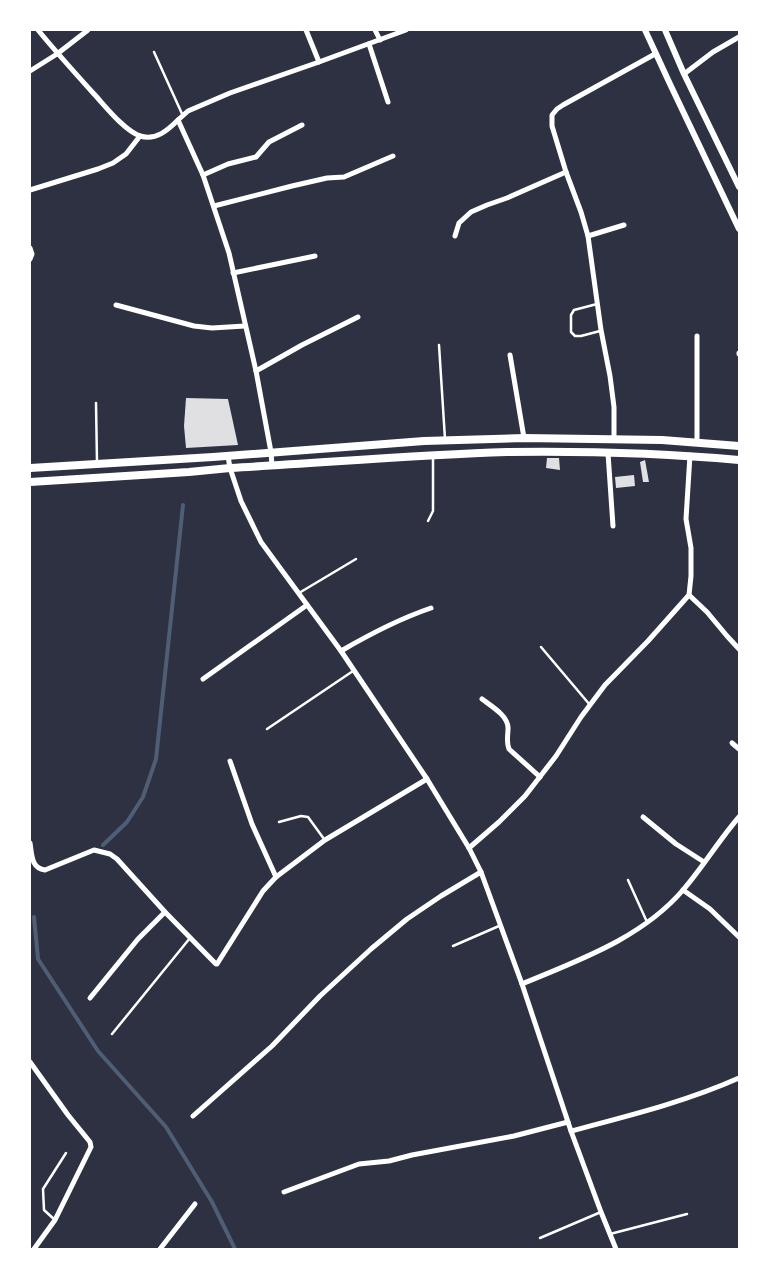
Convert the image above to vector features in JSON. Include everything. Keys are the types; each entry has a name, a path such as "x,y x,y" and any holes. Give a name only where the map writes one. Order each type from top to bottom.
{"main road":[{"path":"30,468 414,442 524,438 697,442 739,446"},
{"path":"30,482 507,452 690,455 739,460"}],"street":[{"path":"38,30 57,54 122,124 140,136 156,136 166,132 188,112 230,93 406,30"},
{"path":"30,71 57,54 88,30"},
{"path":"306,30 319,62"},
{"path":"375,30 380,40"},
{"path":"645,30 739,229"},
{"path":"665,30 684,74 739,187"},
{"path":"684,74 713,52 739,37"},
{"path":"369,44 388,102"},
{"path":"614,439 614,407 588,236 552,126 552,115 563,105 655,54"},
{"path":"178,120 203,175 229,253 256,371 272,466"},
{"path":"203,175 228,164 256,157 270,142 302,125"},
{"path":"30,190 113,163 126,154 140,136"},
{"path":"214,206 327,178 344,177 393,156"},
{"path":"455,236 459,224 472,212 566,172"},
{"path":"588,236 624,225"},
{"path":"30,248 32,254 30,259"},
{"path":"233,272 315,256"},
{"path":"116,305 194,326 212,328 245,326"},
{"path":"256,371 358,317"},
{"path":"697,336 697,442"},
{"path":"510,355 524,438"},
{"path":"608,453 613,526"},
{"path":"469,848 526,796 605,685 689,595 691,548 686,519 690,455"},
{"path":"228,456 241,501 261,542 341,651 427,779 469,848 481,872 522,984 571,1131 616,1249"},
{"path":"689,595 739,648"},
{"path":"203,679 307,605"},
{"path":"341,651 399,620 431,608"},
{"path":"482,699 506,719 509,726 506,743 509,749 540,777"},
{"path":"732,743 739,749"},
{"path":"230,761 252,824 276,877"},
{"path":"30,843 34,865 39,869 45,870 94,850 110,854 125,866 165,912 217,964 263,891 276,877 325,840 427,779"},
{"path":"643,817 676,844 704,862"},
{"path":"522,984 597,952 647,923 683,890 739,817"},
{"path":"194,1116 272,1046 320,996 371,949 408,919 481,872"},
{"path":"683,890 710,909 739,937"},
{"path":"90,998 138,939 165,912"},
{"path":"30,1062 90,1142 91,1147 54,1220 34,1249"},
{"path":"571,1131 634,1115 739,1078"},
{"path":"284,1192 358,1164 388,1162 412,1155 514,1136 568,1122"},
{"path":"160,1249 196,1204"}],"lane":[{"path":"154,52 183,116"},
{"path":"598,304 574,310 571,316 572,332 575,336 581,336 601,330"},
{"path":"439,345 445,441"},
{"path":"96,403 97,463"},
{"path":"428,521 433,511 433,456"},
{"path":"298,594 356,560"},
{"path":"541,647 590,705"},
{"path":"267,729 354,671"},
{"path":"279,822 301,816 308,817 325,840"},
{"path":"628,880 647,923"},
{"path":"454,946 500,925"},
{"path":"112,1034 190,938"},
{"path":"54,1220 44,1210 43,1189 66,1153"},
{"path":"540,1238 601,1212"},
{"path":"610,1234 686,1214"}],"building":[{"path":"186,398 228,399 238,445 186,448 184,426"},
{"path":"547,458 559,458 560,470 546,468"},
{"path":"645,460 649,482 643,482 640,462"},
{"path":"634,475 635,486 616,488 615,477"}],"waterway":[{"path":"103,845 127,822 143,797 156,759 183,505"},
{"path":"34,917 38,959 98,1051 166,1127 212,1202 235,1249"}]}
